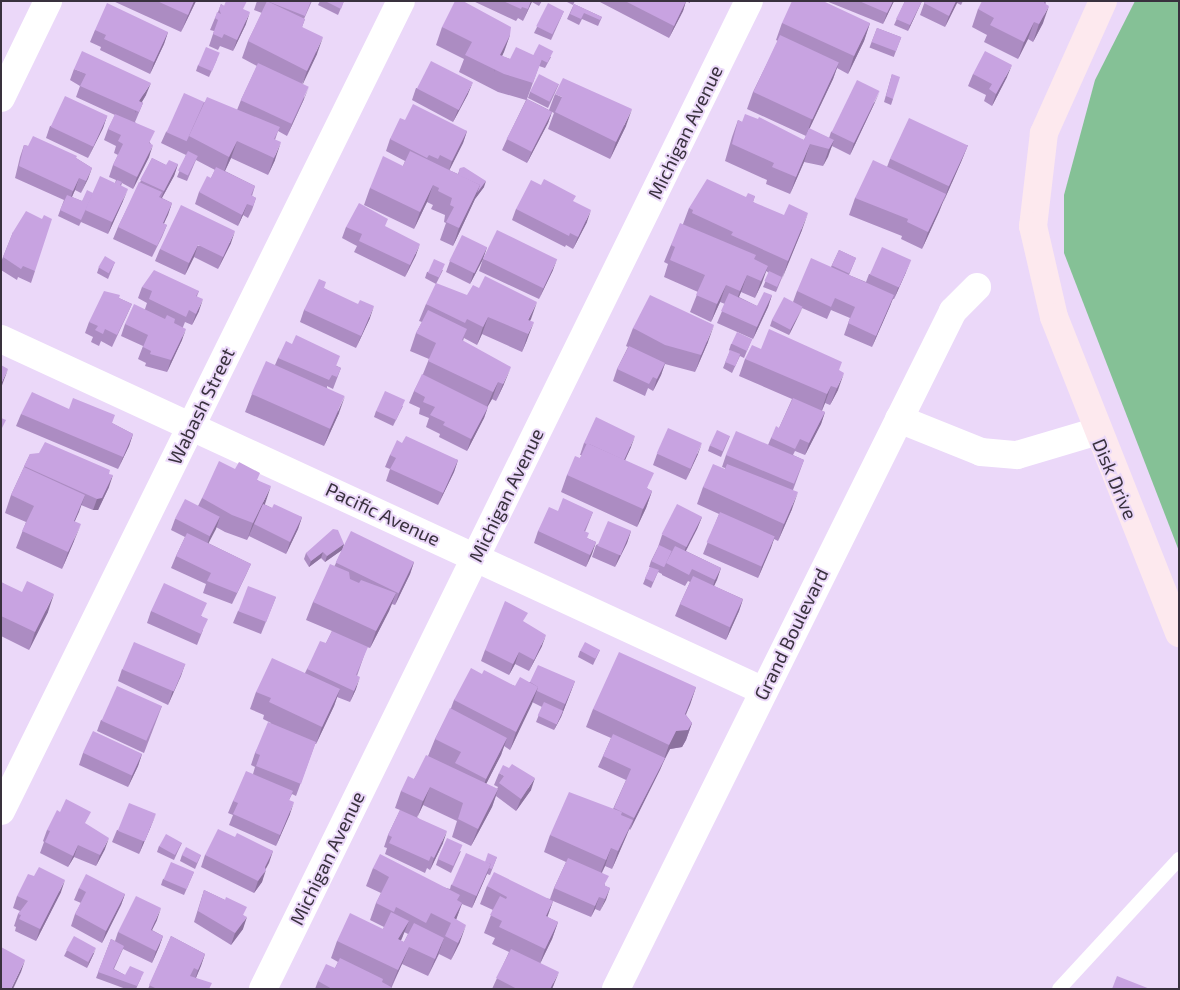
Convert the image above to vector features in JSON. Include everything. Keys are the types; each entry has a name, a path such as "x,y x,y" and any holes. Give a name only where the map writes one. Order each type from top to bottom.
{"street":[{"path":"1,98 48,1"},
{"name":"Wabash Street","path":"1,811 401,1"},
{"name":"Michigan Avenue","path":"263,989 749,1"},
{"path":"1098,431 1054,317 1034,226 1044,133 1103,1"},
{"name":"Grand Boulevard","path":"616,989 953,311 977,287"},
{"name":"Pacific Avenue","path":"1,339 764,690"},
{"name":"Disk Drive","path":"899,419 981,452 1017,455 1098,431 1179,633"}],"lane":[{"path":"1059,989 1178,858"}],"green space":[{"path":"1135,1 1179,1 1179,551 1064,253 1064,195 1095,80"}],"building":[{"path":"157,1 194,1 188,15"},
{"path":"226,1 247,1 243,9 250,12 237,40 224,34 222,38 213,34 218,20 215,18 217,12 221,14 219,9 221,4 224,6"},
{"path":"267,1 305,19 302,27 323,37 307,71 248,41"},
{"path":"267,1 311,1 305,16"},
{"path":"325,1 344,1 341,9"},
{"path":"455,1 463,1 511,27 510,35 500,55 510,59 516,47 542,59 533,83 504,74 465,55 472,42 442,27"},
{"path":"503,1 531,1 528,9 522,7 521,9"},
{"path":"625,1 686,1 674,26"},
{"path":"792,1 823,1 870,23 854,56 782,23"},
{"path":"859,1 893,1 887,13"},
{"path":"905,1 922,1 910,25 896,19"},
{"path":"925,1 956,1 949,16 924,3"},
{"path":"982,1 1044,1 1049,6 1039,24 1034,22 1024,42 990,25 994,18 978,9"},
{"path":"107,3 168,32 154,62 104,39 106,35 95,30"},
{"path":"548,3 564,11 552,34 536,26"},
{"path":"574,4 602,17 600,20 584,13 581,19 570,14"},
{"path":"877,28 901,37 896,51 872,42"},
{"path":"780,35 839,62 812,120 753,92"},
{"path":"539,44 553,51 547,63 533,56"},
{"path":"206,47 220,53 212,71 198,65"},
{"path":"82,51 151,83 139,101 143,103 139,112 80,86 86,74 74,69"},
{"path":"985,51 1012,65 996,94 989,89 992,84 973,74"},
{"path":"431,61 473,82 459,110 417,89"},
{"path":"258,63 309,87 291,124 241,100"},
{"path":"539,74 559,84 550,102 530,92"},
{"path":"892,74 900,77 893,99 886,96"},
{"path":"563,78 632,109 616,142 555,112 562,97 555,94"},
{"path":"857,80 879,91 854,143 832,132"},
{"path":"184,93 204,102 187,141 167,132"},
{"path":"65,96 108,116 93,147 51,127"},
{"path":"207,97 280,127 274,139 281,142 274,158 237,141 229,157 189,136"},
{"path":"527,99 552,112 532,152 507,139"},
{"path":"413,104 467,131 452,161 440,155 438,159 429,155 427,158 390,139 400,118 405,120"},
{"path":"115,114 155,131 149,143 153,145 137,177 113,165 123,144 118,141 121,135 108,129"},
{"path":"745,114 758,119 759,117 804,140 809,128 834,140 829,149 810,144 796,177 772,167 774,163 732,144 738,120 742,122"},
{"path":"909,118 968,145 949,186 890,159"},
{"path":"33,136 77,156 76,158 92,168 86,181 79,178 73,191 19,166 24,145 28,146"},
{"path":"188,151 198,156 188,176 178,171"},
{"path":"410,151 480,185 459,228 446,222 454,207 450,205 452,198 438,191 439,188 433,185 420,212 370,188 383,156 403,166"},
{"path":"152,158 166,165 169,160 178,164 164,191 140,180"},
{"path":"873,160 946,194 928,232 907,222 908,219 855,198"},
{"path":"216,167 255,186 251,195 256,198 253,206 247,204 242,215 199,192 207,176 211,178"},
{"path":"464,167 486,181 477,193 480,185 458,175 460,168"},
{"path":"100,176 115,183 117,180 122,182 120,185 128,189 112,222 85,210"},
{"path":"544,179 576,196 573,201 591,210 578,237 570,233 569,236 516,209 531,180 541,185"},
{"path":"707,179 746,197 748,193 755,196 753,202 784,215 789,204 808,213 788,261 731,235 733,232 692,213 693,210 689,208"},
{"path":"139,182 162,192 159,197 172,203 163,223 167,225 157,246 118,227"},
{"path":"87,190 93,193 81,220 60,210 67,195 82,201"},
{"path":"359,203 388,219 385,226 420,244 410,265 359,241 362,234 346,227"},
{"path":"181,205 235,231 223,257 198,245 189,263 160,249"},
{"path":"26,211 42,219 44,215 52,219 35,271 23,266 21,269 3,257 13,232"},
{"path":"680,223 756,255 754,259 768,266 761,281 747,275 740,291 726,285 717,304 696,295 705,275 670,260 675,247 671,245"},
{"path":"497,230 557,259 543,288 483,259"},
{"path":"462,235 487,247 474,273 449,261"},
{"path":"882,247 911,260 899,287 870,274"},
{"path":"839,250 856,258 849,273 832,265"},
{"path":"105,256 115,262 109,273 98,267"},
{"path":"811,258 894,295 876,336 848,323 855,307 835,298 831,307 797,291"},
{"path":"434,259 445,264 439,278 428,273"},
{"path":"154,270 199,291 196,296 203,299 196,314 189,310 186,317 149,299 152,291 142,287"},
{"path":"769,271 782,277 777,287 764,281"},
{"path":"485,276 537,302 528,320 534,322 528,334 488,317 483,327 467,319 465,323 426,304 436,283 467,295 473,285 479,288"},
{"path":"319,279 326,282 324,288 358,304 360,300 374,306 361,336 304,310"},
{"path":"104,291 120,295 119,298 132,304 117,335 105,329 103,334 95,330 98,326 89,322"},
{"path":"764,292 772,295 757,327 721,311 729,293 757,306"},
{"path":"650,295 714,325 701,355 665,345 633,328"},
{"path":"784,297 803,307 790,330 772,320"},
{"path":"134,304 165,319 167,315 175,319 174,323 186,329 171,360 150,354 151,351 143,347 148,335 125,324"},
{"path":"428,310 467,329 462,340 511,367 503,384 498,382 493,392 428,361 436,343 416,333"},
{"path":"769,329 842,362 839,370 844,373 837,388 831,386 827,394 745,359 752,345 761,349"},
{"path":"737,332 752,339 747,351 732,344"},
{"path":"296,335 340,356 336,366 341,368 337,377 332,375 329,380 278,358 286,341 292,344"},
{"path":"629,346 665,363 657,379 653,377 649,384 617,369"},
{"path":"730,350 740,354 735,366 725,362"},
{"path":"266,361 345,396 330,429 251,394"},
{"path":"1,365 8,369 1,384"},
{"path":"422,374 488,407 471,439 443,425 445,422 430,415 435,407 423,402 425,397 414,391"},
{"path":"385,391 405,400 396,420 376,411"},
{"path":"32,392 69,409 73,398 115,415 112,423 133,434 123,457 21,414"},
{"path":"793,398 825,412 809,443 800,439 795,449 771,438 776,426 779,428"},
{"path":"596,417 635,436 624,460 584,443"},
{"path":"1,418 6,420 1,430"},
{"path":"668,428 702,443 690,469 657,454"},
{"path":"717,430 730,436 723,451 710,445"},
{"path":"736,431 804,460 794,484 726,455"},
{"path":"406,436 458,460 443,493 390,469 396,458 390,455 397,440 402,443"},
{"path":"45,442 110,470 109,474 113,475 102,498 97,499 24,466 30,454 39,453"},
{"path":"587,443 654,473 647,488 652,491 643,509 567,475 575,456 580,458"},
{"path":"219,461 235,469 239,462 260,473 257,480 271,486 253,523 232,515 202,498"},
{"path":"713,464 725,469 727,464 798,492 784,524 703,487"},
{"path":"24,467 85,495 74,521 81,524 68,552 22,531 34,506 11,495"},
{"path":"563,498 593,512 584,531 589,533 587,538 596,542 590,555 538,531 549,507 558,511"},
{"path":"185,499 220,517 210,536 175,519"},
{"path":"263,504 272,508 274,504 302,517 290,542 254,524"},
{"path":"677,504 702,517 687,547 662,534"},
{"path":"720,512 775,536 761,567 707,542"},
{"path":"608,521 631,531 620,556 597,546"},
{"path":"333,529 338,530 344,544 327,556 323,552 311,561 306,553"},
{"path":"351,531 414,562 399,593 336,562"},
{"path":"187,533 251,564 237,593 207,581 211,573 176,556"},
{"path":"659,545 672,551 664,567 651,561"},
{"path":"675,546 721,568 715,580 692,569 689,575 666,563"},
{"path":"330,564 349,572 350,579 359,583 361,580 396,593 376,631 313,602"},
{"path":"650,567 659,570 653,582 645,578"},
{"path":"693,576 743,599 730,627 680,604"},
{"path":"27,581 54,594 35,632 1,616 1,582 22,592"},
{"path":"164,583 207,603 201,616 208,619 201,634 151,611"},
{"path":"248,586 276,597 266,622 238,611"},
{"path":"505,601 528,613 523,621 546,635 534,660 519,652 513,664 485,650"},
{"path":"332,631 368,647 356,675 360,677 354,691 307,669 320,641 326,643"},
{"path":"134,642 186,664 174,691 122,670"},
{"path":"585,642 600,650 595,659 580,651"},
{"path":"619,652 696,687 685,714 692,723 688,730 676,731 669,745 593,709"},
{"path":"272,658 340,689 322,727 269,702 271,698 256,692"},
{"path":"538,665 575,681 565,704 537,691 538,687 530,682"},
{"path":"471,668 482,674 484,670 515,686 520,677 538,687 516,732 454,700"},
{"path":"117,686 162,706 146,741 102,721"},
{"path":"544,702 563,711 557,724 538,716"},
{"path":"450,708 507,738 486,779 455,763 461,752 435,739"},
{"path":"268,722 316,742 301,784 256,766 260,755 255,753"},
{"path":"93,731 142,754 132,776 83,753"},
{"path":"613,734 665,758 634,818 614,808 631,769 603,756"},
{"path":"426,755 498,789 478,829 458,819 463,803 430,787 423,801 401,791 408,776 414,779"},
{"path":"512,764 535,778 521,799 499,783 504,776 499,773 503,765 509,768"},
{"path":"246,771 293,791 289,800 294,802 280,835 233,814 238,803 233,801"},
{"path":"569,792 622,812 621,815 633,820 618,851 611,848 606,860 550,835"},
{"path":"66,799 91,812 85,823 109,838 100,855 78,845 73,856 45,842 50,831 47,830 57,810 60,812"},
{"path":"129,803 156,814 145,842 118,831"},
{"path":"400,810 447,831 434,858 431,856 429,861 389,843 392,837 388,835"},
{"path":"218,829 235,837 237,833 273,851 265,867 266,870 258,881 205,855"},
{"path":"166,834 182,843 175,855 159,846"},
{"path":"447,838 463,845 453,866 438,859"},
{"path":"186,847 201,855 197,863 182,855"},
{"path":"466,853 491,864 476,896 452,885"},
{"path":"488,853 497,857 492,869 489,868 491,864 485,862"},
{"path":"380,854 460,895 457,900 462,903 454,918 466,925 458,943 445,936 451,923 431,913 426,923 396,907 394,912 376,903 389,877 373,868"},
{"path":"568,858 609,876 604,885 610,888 605,899 599,897 595,906 554,888"},
{"path":"171,862 194,872 187,889 164,879"},
{"path":"39,867 65,880 40,929 19,919 21,915 18,914 28,901 17,896 28,874 34,876"},
{"path":"494,872 553,901 546,916 558,922 545,949 499,927 502,921 490,915 500,896 506,899 507,897 487,886"},
{"path":"86,874 125,894 106,931 75,914 86,892 79,888"},
{"path":"204,890 225,900 226,897 247,907 243,915 247,917 235,933 198,911"},
{"path":"136,896 161,908 151,930 163,936 156,951 118,932"},
{"path":"391,912 409,921 398,939 404,942 414,923 444,938 435,959 409,947 398,970 337,941 350,913 383,929"},
{"path":"74,936 96,948 88,962 66,950"},
{"path":"171,936 205,954 198,970 194,968 190,976 212,983 209,989 157,989 149,985"},
{"path":"111,939 124,946 113,969 125,975 130,966 144,972 137,986 98,972"},
{"path":"1,947 25,960 11,989 1,989"},
{"path":"511,949 559,972 550,989 517,989 496,978"},
{"path":"340,958 383,979 382,982 391,987 391,989 332,989 318,981 326,964 335,968"},
{"path":"1117,976 1150,989 1112,989"}]}
